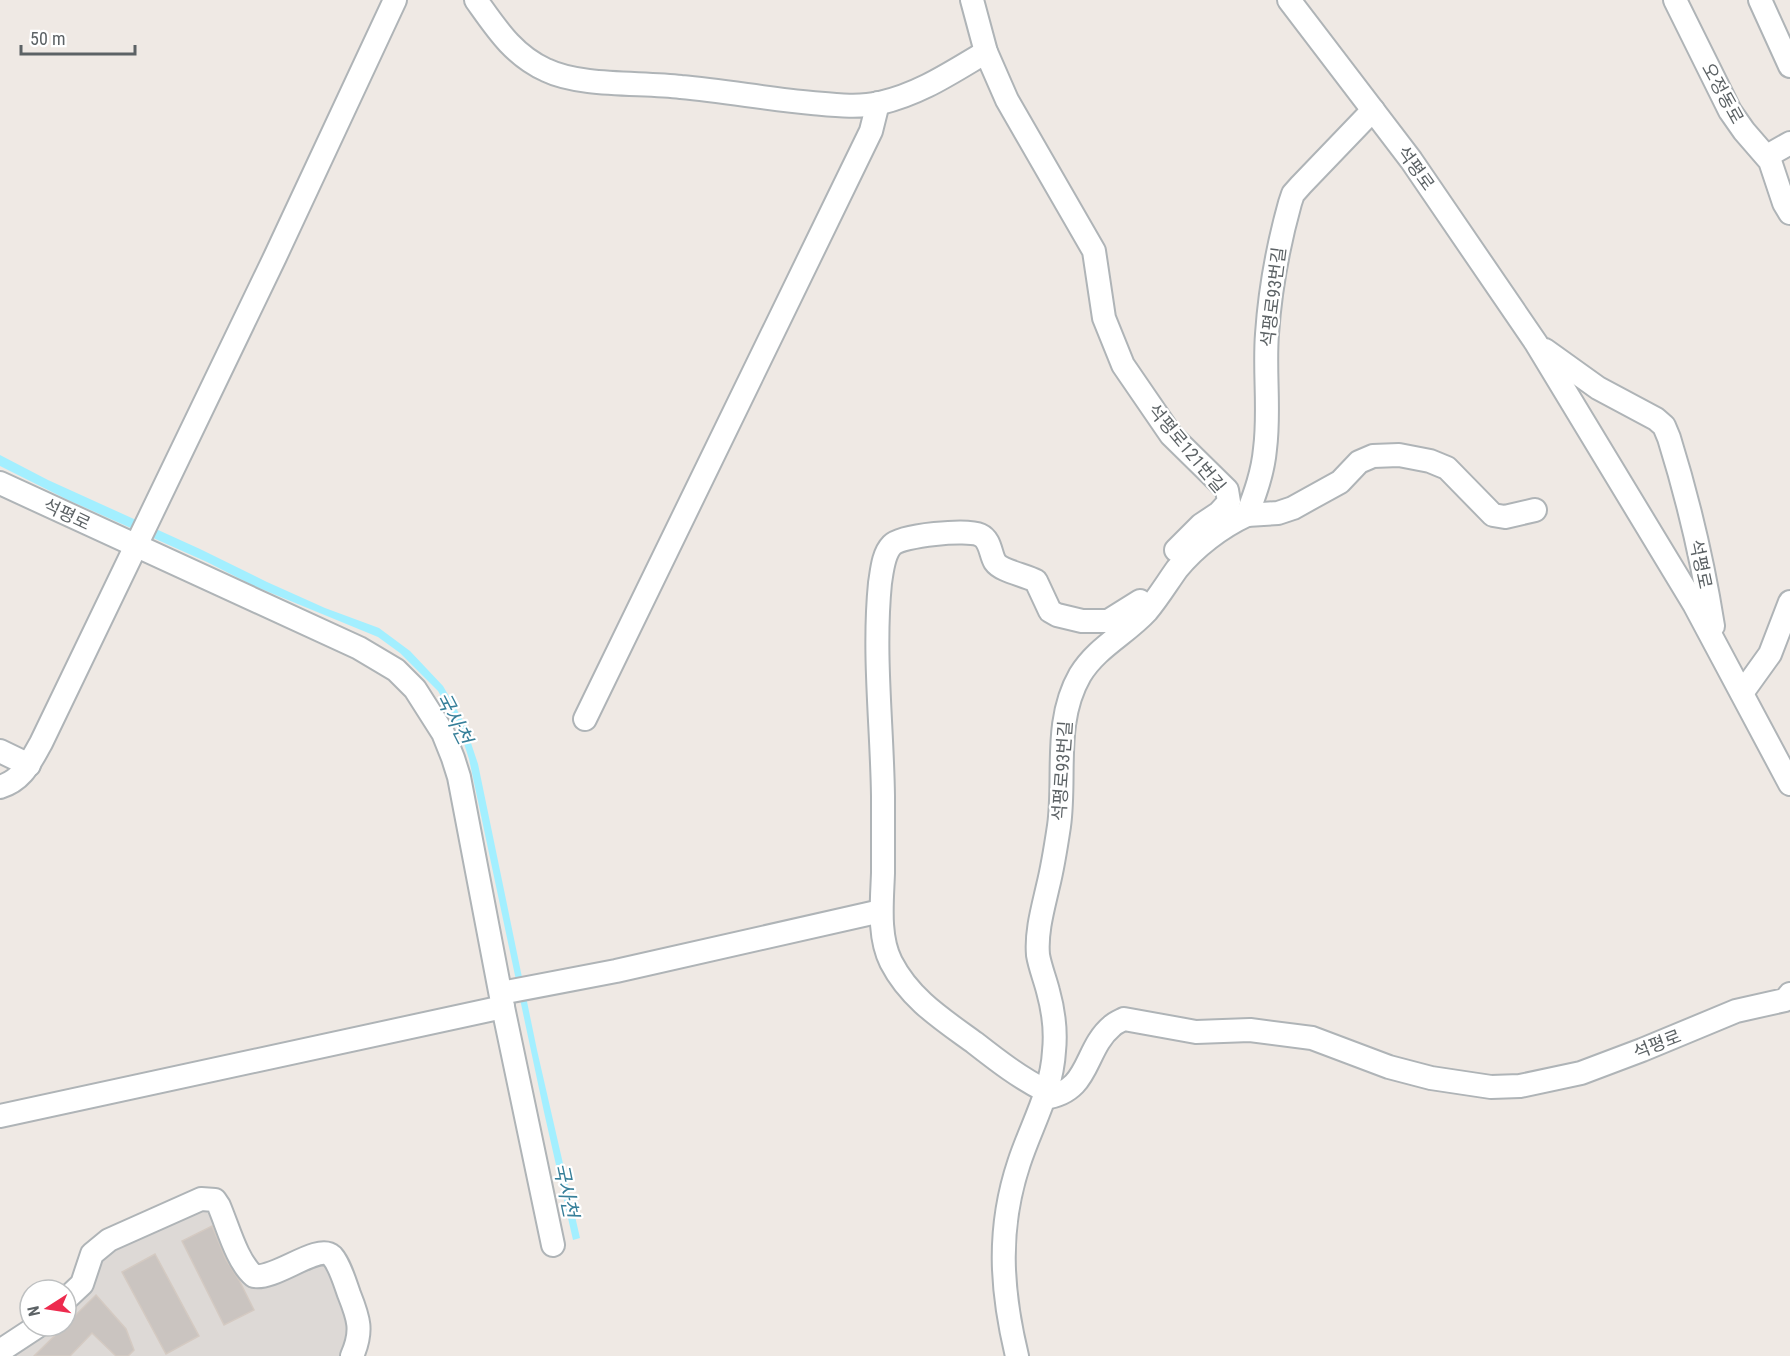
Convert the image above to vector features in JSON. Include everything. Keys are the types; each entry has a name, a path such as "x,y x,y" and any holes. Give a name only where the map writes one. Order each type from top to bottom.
{"street":[{"path":"0,787 10,784 21,776 28,765 140,536 395,0"},
{"path":"476,0 503,38 529,62 549,71 585,80 681,87 829,104 878,104 923,89 986,52"},
{"name":"석평로121번길","path":"972,0 986,52 1007,100 1094,251 1104,318 1123,365 1172,435 1227,490 1232,517"},
{"name":"석평로","path":"1288,0 1411,160 1536,343 1694,604 1790,784"},
{"name":"오정동로","path":"1675,0 1730,111 1744,131 1767,156 1784,203 1790,213"},
{"path":"1760,0 1790,66"},
{"path":"585,718 871,131 878,104"},
{"name":"석평로93번길","path":"1017,1356 1006,1304 1004,1252 1012,1189 1019,1163 1045,1095 1054,1052 1049,994 1038,955 1039,932 1059,822 1061,752 1065,717 1079,676 1092,657 1136,623 1144,605 1178,568 1232,517 1258,486 1265,449 1265,366 1269,309 1275,264 1290,203 1293,194 1301,185 1373,110"},
{"path":"1767,156 1790,143"},
{"name":"석평로","path":"1536,343 1598,388 1656,419 1664,426 1675,455 1690,513 1707,589 1715,643"},
{"path":"1232,517 1278,513 1293,508 1340,482 1359,462 1373,456 1399,455 1430,461 1447,468 1492,514 1505,517 1535,510"},
{"name":"석평로","path":"0,483 140,536 359,648 396,670 415,689 443,734 459,777 553,1245"},
{"path":"1045,1095 925,1006 910,992 890,959 881,911 884,827 877,663 882,567 892,544 902,539 957,533 981,535 987,542 994,562 1036,581 1050,611 1069,619 1097,622 1108,621 1144,605"},
{"path":"1742,693 1770,654 1790,602"},
{"path":"0,751 28,765"},
{"path":"0,1116 504,998 531,987 663,961 881,911"},
{"name":"석평로","path":"1045,1095 1055,1097 1068,1091 1079,1080 1099,1042 1111,1026 1124,1018 1196,1032 1250,1030 1312,1038 1389,1067 1431,1078 1491,1087 1520,1086 1581,1072 1737,1011 1785,1000 1790,993"},
{"path":"78,1288 82,1284 92,1254 98,1248 142,1224 194,1201 208,1198 214,1200 219,1206 242,1261 254,1276 277,1273 319,1253 333,1257 359,1324 359,1334 352,1356"},
{"path":"0,1351 20,1338"}],"shaded area":[{"path":"205,1202 243,1271 324,1257 351,1314 346,1356 13,1356 35,1338 78,1338 78,1292 103,1253"}],"water":[{"name":"국사천","path":"0,455 48,480 267,582 325,608 379,628 410,651 443,686 464,722 478,764 537,1050 580,1238 573,1240 469,759 459,728 438,691 400,653 378,637 254,586 207,562 68,500 0,466"}],"building":[{"path":"212,1226 226,1260 254,1310 224,1325 182,1241"},
{"path":"155,1254 199,1336 166,1354 122,1272"},
{"path":"96,1295 126,1329 134,1350 128,1356 116,1356 92,1333 70,1356 34,1356 52,1338 78,1338 78,1313"}]}
